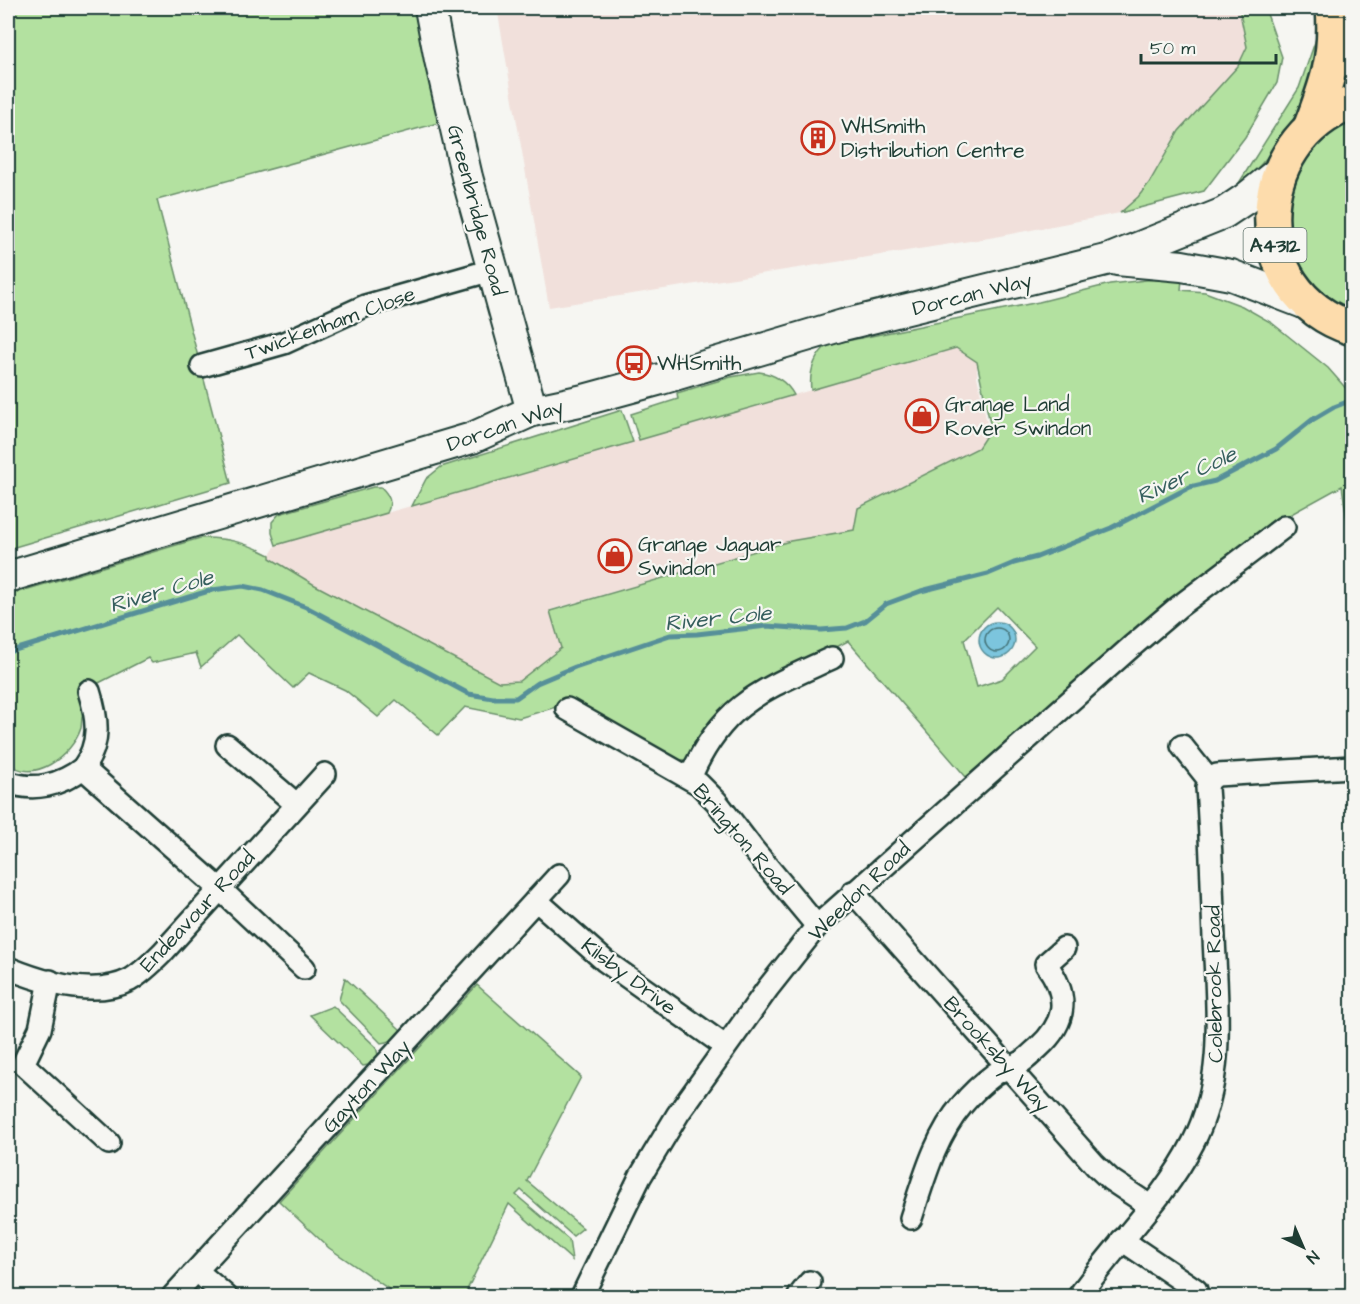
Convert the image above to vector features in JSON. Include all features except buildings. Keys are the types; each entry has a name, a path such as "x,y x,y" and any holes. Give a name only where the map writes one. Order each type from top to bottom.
{"main road":[{"name":"Greenbridge Road","path":"430,8 454,126 532,411"},
{"name":"A4312","path":"1310,128 1327,80 1334,51 1333,8"},
{"name":"A4312","path":"1350,329 1314,307 1288,277 1274,242 1271,220 1272,203 1280,171 1295,144 1310,128 1330,114 1353,103"},
{"name":"Dorcan Way","path":"8,577 472,438 532,411 584,400 661,379 864,320 1110,260 1224,213 1251,196 1280,171"},
{"name":"Dorcan Way","path":"1110,260 1182,266 1231,275 1314,307"}],"street":[{"name":"Twickenham Close","path":"202,366 284,343 371,304 492,270"},
{"name":"Weedon Road","path":"587,1295 640,1177 656,1149 725,1046 817,926 1131,647 1239,574 1284,527"},
{"path":"690,778 706,746 739,707 765,689 832,658"},
{"path":"8,782 30,787 48,786 65,780 83,768 93,750 98,729 89,691"},
{"name":"Brington Road","path":"567,709 699,784 716,801 817,926"},
{"path":"227,745 296,804"},
{"path":"1182,746 1209,780 1217,775 1353,767"},
{"path":"83,768 220,889 304,968"},
{"name":"Endeavour Road","path":"8,968 78,987 102,987 130,980 162,953 325,774"},
{"name":"Colebrook Road","path":"1079,1296 1164,1189 1193,1143 1209,1102 1216,1070 1217,1013 1207,788 1209,780"},
{"name":"Gayton Way","path":"173,1296 559,875"},
{"name":"Brooksby Way","path":"853,892 1095,1165 1116,1184 1150,1206"},
{"name":"Kilsby Drive","path":"536,900 605,961 725,1046"},
{"path":"911,1218 935,1149 948,1124 973,1094 997,1072 1022,1062 1043,1043 1058,1024 1062,1011 1062,992 1046,964 1064,948"},
{"path":"50,981 40,1029 23,1064 109,1143"},
{"path":"1122,1240 1196,1290"},
{"path":"197,1271 226,1296"}],"shaded area":[{"name":"WHSmith Distribution Centre","path":"497,8 1239,8 1247,48 1238,66 1179,131 1149,183 1138,197 1120,213 989,238 549,307"},
{"path":"956,348 977,362 977,376 988,428 991,428 978,448 858,507 854,530 790,541 550,610 562,648 519,681 499,682 313,584 270,558 276,545"}],"green space":[{"path":"8,8 419,8 442,122 157,200 231,483 8,549"},
{"path":"1239,8 1265,8 1282,57 1277,83 1245,137 1204,191 1120,213 1138,197 1149,183 1179,131 1238,66 1247,47"},
{"path":"1316,39 1321,39 1311,81 1300,106 1270,154 1240,184 1299,88"},
{"path":"1352,121 1352,310 1331,299 1314,284 1301,266 1293,245 1289,224 1290,201 1295,179 1306,159 1326,137"},
{"path":"1182,279 1181,290 1205,292 1242,306 1272,323 1328,368 1350,393 1352,397 1352,555 1342,486 1275,523 1176,597 966,777 848,641 790,671 691,759 672,761 576,701 519,718 465,707 438,735 396,700 378,717 345,690 309,673 293,688 237,635 201,667 196,653 152,663 148,658 81,692 85,705 81,728 69,748 60,757 39,769 28,771 18,769 8,762 8,595 200,538 228,540 245,544 270,555 270,558 313,584 499,682 519,681 561,648 550,611 790,541 854,530 858,508 978,448 991,428 977,362 956,348 811,390 813,365 827,345 1039,302 1110,284","holes":["997,607 1035,646 1002,679 977,687 964,640"]},
{"path":"759,372 780,379 794,395 639,440 631,414 678,399 677,393 731,377"},
{"path":"622,410 633,442 412,506 426,479 441,467"},
{"path":"373,487 381,487 388,496 390,505 387,513 276,545 272,533 272,522 279,514"},
{"path":"345,978 401,1030 391,1041 381,1043 339,1000"},
{"path":"477,985 581,1077 527,1181 583,1228 573,1236 521,1190 516,1195 569,1240 572,1260 509,1204 464,1296 399,1296 329,1248 279,1201"},
{"path":"333,1006 376,1047 378,1055 368,1065 363,1066 310,1015"}],"water":[{"path":"997,622 1010,627 1015,640 1010,653 997,658 984,653 979,640 984,627"}],"waterway":[{"name":"River Cole","path":"8,652 212,590 243,586 263,590 306,607 469,694 493,698 516,698 537,683 575,667 670,635 767,626 821,630 847,628 865,621 886,604 921,591 988,574 1111,528 1190,487 1215,481 1276,449 1312,420 1352,400"}],"place":[{"name":"WHSmith Distribution Centre","path":"818,138"},
{"name":"WHSmith","path":"634,363"},
{"name":"Grange Land Rover Swindon","path":"922,416"},
{"name":"Grange Jaguar Swindon","path":"615,556"}]}
